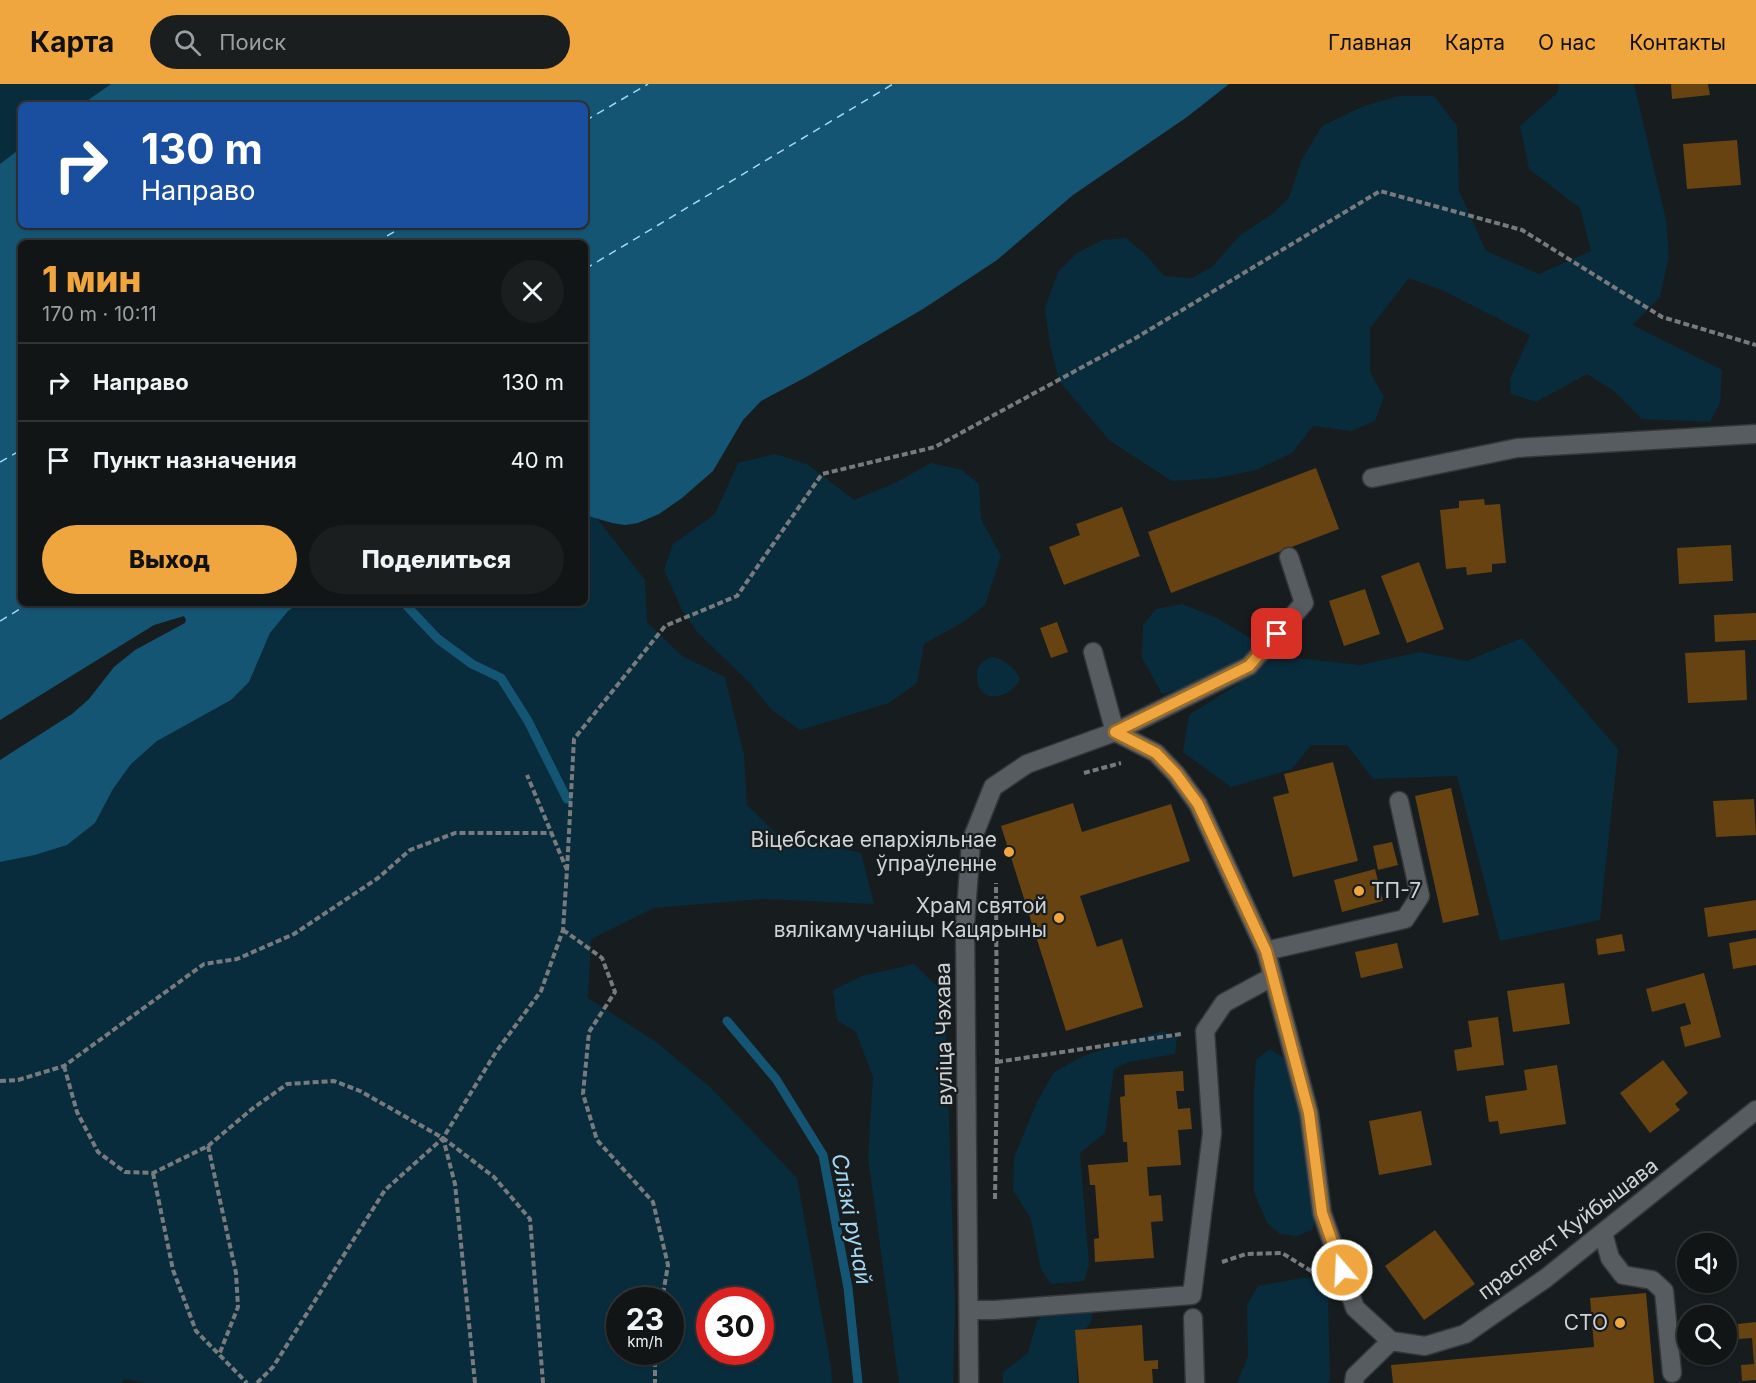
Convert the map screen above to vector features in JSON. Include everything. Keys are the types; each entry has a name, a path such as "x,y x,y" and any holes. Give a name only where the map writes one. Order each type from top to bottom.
{"street":[{"path":"1372,478 1517,448 1756,434"},
{"name":"вуліца Чэхава","path":"969,1383 965,926 971,842 993,788 1027,764 1115,732 1249,666 1304,603 1289,557"},
{"path":"1094,652 1115,732 1156,753 1176,774 1198,804 1266,951 1309,1113 1322,1213 1354,1308 1391,1341 1355,1376 1354,1383"},
{"path":"1266,951 1406,919 1420,896 1399,801"},
{"path":"969,1310 994,1311 1192,1295 1212,1133 1205,1031 1224,1003 1272,977"},
{"name":"праспект Куйбышава","path":"1391,1341 1425,1346 1465,1334 1546,1278 1756,1110"},
{"path":"1603,1233 1611,1258 1623,1275 1652,1280 1664,1291 1672,1373"},
{"path":"1193,1318 1195,1383"}],"path":[{"path":"257,1383 273,1367 385,1190 443,1138 496,1052 541,991 563,930 574,739 664,626 737,596 822,474 935,447 1134,339 1380,192 1522,230 1662,316 1756,345"},
{"path":"1079,774 1156,753"},
{"path":"527,775 567,870"},
{"path":"0,1081 18,1080 64,1066 204,964 237,959 294,934 378,878 410,850 455,833 551,833"},
{"path":"995,1204 998,1062 996,877"},
{"path":"563,930 602,958 615,992 589,1032 583,1094 597,1140 653,1202 668,1265 664,1287"},
{"path":"998,1062 1205,1031"},
{"path":"64,1066 76,1112 98,1152 125,1172 153,1173 208,1146 252,1109 287,1084 334,1082 360,1091 443,1138 494,1177 530,1219 543,1383"},
{"path":"443,1138 455,1184 475,1383"},
{"path":"208,1146 236,1273 238,1307 219,1355"},
{"path":"153,1173 173,1270 196,1330 247,1383"},
{"path":"1195,1272 1246,1254 1282,1253 1322,1279"},
{"path":"655,1365 655,1383"}],"shaded area":[{"path":"0,84 111,84 85,102 18,102 18,150 0,164"},
{"path":"111,84 1229,84 1187,117 1073,195 997,260 923,309 761,401 743,420 713,471 682,498 659,514 638,523 625,525 588,516 588,240 18,240 18,606 296,606 288,611 270,633 249,682 231,700 157,741 131,764 113,789 95,823 67,845 35,855 0,862 0,760 72,714 89,699 114,667 135,650 185,623 186,620 184,616 154,625 0,720 0,164 18,150 18,228 588,228 588,102 85,102"},
{"path":"1559,84 1634,84 1666,220 1669,256 1660,297 1632,325 1722,370 1720,403 1710,422 1642,419 1614,391 1587,374 1536,402 1511,394 1510,379 1530,335 1444,291 1409,278 1370,328 1370,372 1384,397 1375,421 1351,431 1313,426 1292,453 1256,470 1217,478 1172,481 1110,441 1059,381 1050,345 1045,308 1058,272 1077,253 1103,240 1126,238 1146,255 1164,276 1192,278 1212,267 1240,235 1271,215 1289,198 1302,159 1322,126 1364,106 1399,96 1434,96 1457,126 1459,191 1486,251 1539,274 1591,251 1580,208 1529,169 1520,126 1557,93"},
{"path":"775,454 807,464 854,500 895,483 931,463 962,470 979,484 981,519 1001,556 985,605 965,621 924,644 917,683 889,703 800,730 772,710 749,682 698,633 682,610 664,570 673,544 715,514 738,463"},
{"path":"588,516 596,517 645,580 647,622 682,656 725,677 744,755 747,805 777,834 861,853 874,904 764,899 654,908 591,939 588,998 656,1042 711,1088 797,1178 832,1383 146,1383 124,1379 122,1383 0,1383 0,862 35,855 66,845 95,823 113,789 131,764 157,741 231,700 249,682 270,633 288,611 296,606 588,606"},
{"path":"1182,604 1217,618 1280,656 1360,665 1420,652 1467,661 1522,638 1618,749 1600,920 1500,941 1457,776 1373,779 1347,745 1311,745 1292,769 1231,787 1183,752 1189,715 1240,683 1228,675 1162,694 1142,658 1143,625 1156,609"},
{"path":"992,657 1009,664 1020,679 1008,692 994,696 981,691 977,673 978,667"},
{"path":"914,964 945,994 955,1304 953,1383 899,1383 868,1157 873,1077 856,1032 837,1020 833,990 862,976"},
{"path":"1162,1031 1177,1037 1175,1054 1128,1062 1114,1069 1105,1133 1080,1153 1089,1265 1084,1281 1051,1284 1041,1269 1031,1219 1013,1190 1014,1157 1037,1102 1054,1072 1083,1056"},
{"path":"1269,1049 1284,1058 1301,1103 1317,1215 1312,1230 1297,1236 1280,1234 1267,1223 1254,1192 1256,1060"},
{"path":"1307,1277 1321,1284 1328,1300 1330,1380 1328,1383 1237,1383 1248,1356 1247,1305 1258,1286"},
{"path":"1077,1307 1093,1312 1090,1324 1077,1338 1077,1383 1003,1383 1003,1372 1028,1353 1037,1321 1049,1309"}],"building":[{"path":"1671,84 1708,84 1710,95 1672,99"},
{"path":"1737,140 1741,185 1687,189 1683,144"},
{"path":"1316,468 1339,529 1171,593 1148,532"},
{"path":"1484,499 1485,505 1500,504 1506,563 1492,564 1492,572 1467,575 1466,567 1446,569 1440,510 1459,508 1459,501"},
{"path":"1122,507 1140,556 1064,585 1049,547 1080,535 1076,524"},
{"path":"1731,545 1733,581 1679,584 1677,548"},
{"path":"1419,562 1444,629 1407,643 1381,576"},
{"path":"1365,589 1380,634 1344,646 1329,601"},
{"path":"1756,613 1756,640 1715,642 1714,615"},
{"path":"1057,622 1068,652 1051,658 1040,628"},
{"path":"1745,650 1747,700 1688,703 1685,653"},
{"path":"1333,762 1358,861 1293,877 1273,797 1289,793 1284,774"},
{"path":"1451,788 1479,915 1443,923 1415,796"},
{"path":"1754,799 1756,835 1716,837 1713,801"},
{"name":"Храм святой вялікамучаніцы Кацярыны","path":"1073,803 1082,832 1171,804 1190,861 1080,896 1097,947 1122,939 1143,1007 1066,1031 1001,826"},
{"path":"1392,842 1398,865 1378,870 1373,846"},
{"name":"ТП-7","path":"1375,869 1383,901 1342,912 1334,880"},
{"path":"1756,900 1756,930 1708,937 1704,908"},
{"path":"1622,934 1625,951 1598,955 1596,939"},
{"path":"1756,938 1756,965 1733,969 1729,943"},
{"path":"1397,943 1403,968 1361,978 1355,952"},
{"path":"1704,973 1721,1037 1685,1047 1680,1027 1691,1024 1685,1003 1652,1012 1646,989"},
{"path":"1564,983 1570,1024 1513,1032 1507,991"},
{"path":"1498,1017 1504,1065 1457,1071 1454,1050 1472,1047 1468,1021"},
{"path":"1663,1060 1688,1093 1675,1104 1680,1110 1650,1133 1620,1093"},
{"path":"1557,1065 1566,1124 1500,1134 1498,1121 1489,1122 1485,1096 1527,1090 1524,1070"},
{"path":"1183,1071 1184,1091 1176,1091 1178,1109 1190,1108 1192,1129 1178,1130 1181,1165 1147,1167 1149,1196 1161,1195 1163,1221 1151,1222 1154,1258 1095,1262 1094,1239 1099,1238 1095,1185 1090,1185 1088,1165 1128,1162 1127,1142 1123,1142 1120,1097 1125,1096 1124,1075"},
{"path":"1421,1111 1432,1165 1379,1175 1369,1121"},
{"path":"1435,1230 1475,1284 1424,1320 1385,1266"},
{"path":"1646,1293 1654,1383 1393,1383 1391,1365 1594,1347 1590,1298"},
{"path":"1756,1322 1756,1380 1742,1381 1741,1365 1754,1364 1752,1338 1739,1339 1738,1324"},
{"path":"1142,1325 1144,1361 1158,1360 1158,1369 1152,1369 1153,1383 1079,1383 1075,1330"}],"waterway":[{"name":"Слізкі ручай","path":"407,606 438,639 472,664 501,678 528,721 567,799"},
{"name":"Слізкі ручай","path":"727,1021 776,1079 823,1155 848,1288 858,1383"}],"ferry route":[{"path":"588,119 648,84"},
{"path":"588,267 893,84"},
{"path":"380,240 401,228"},
{"path":"0,462 18,452"},
{"path":"0,621 25,606"}],"place":[{"name":"Віцебскае епархіяльнае ўпраўленне","path":"1009,852"},
{"name":"ТП-7","path":"1359,891"},
{"name":"Храм святой вялікамучаніцы Кацярыны","path":"1059,918"},
{"name":"СТО","path":"1620,1323"}],"route":[{"path":"1277,634 1249,666 1115,732 1156,753 1176,774 1198,804 1266,951 1309,1113 1322,1213 1342,1270"}]}
